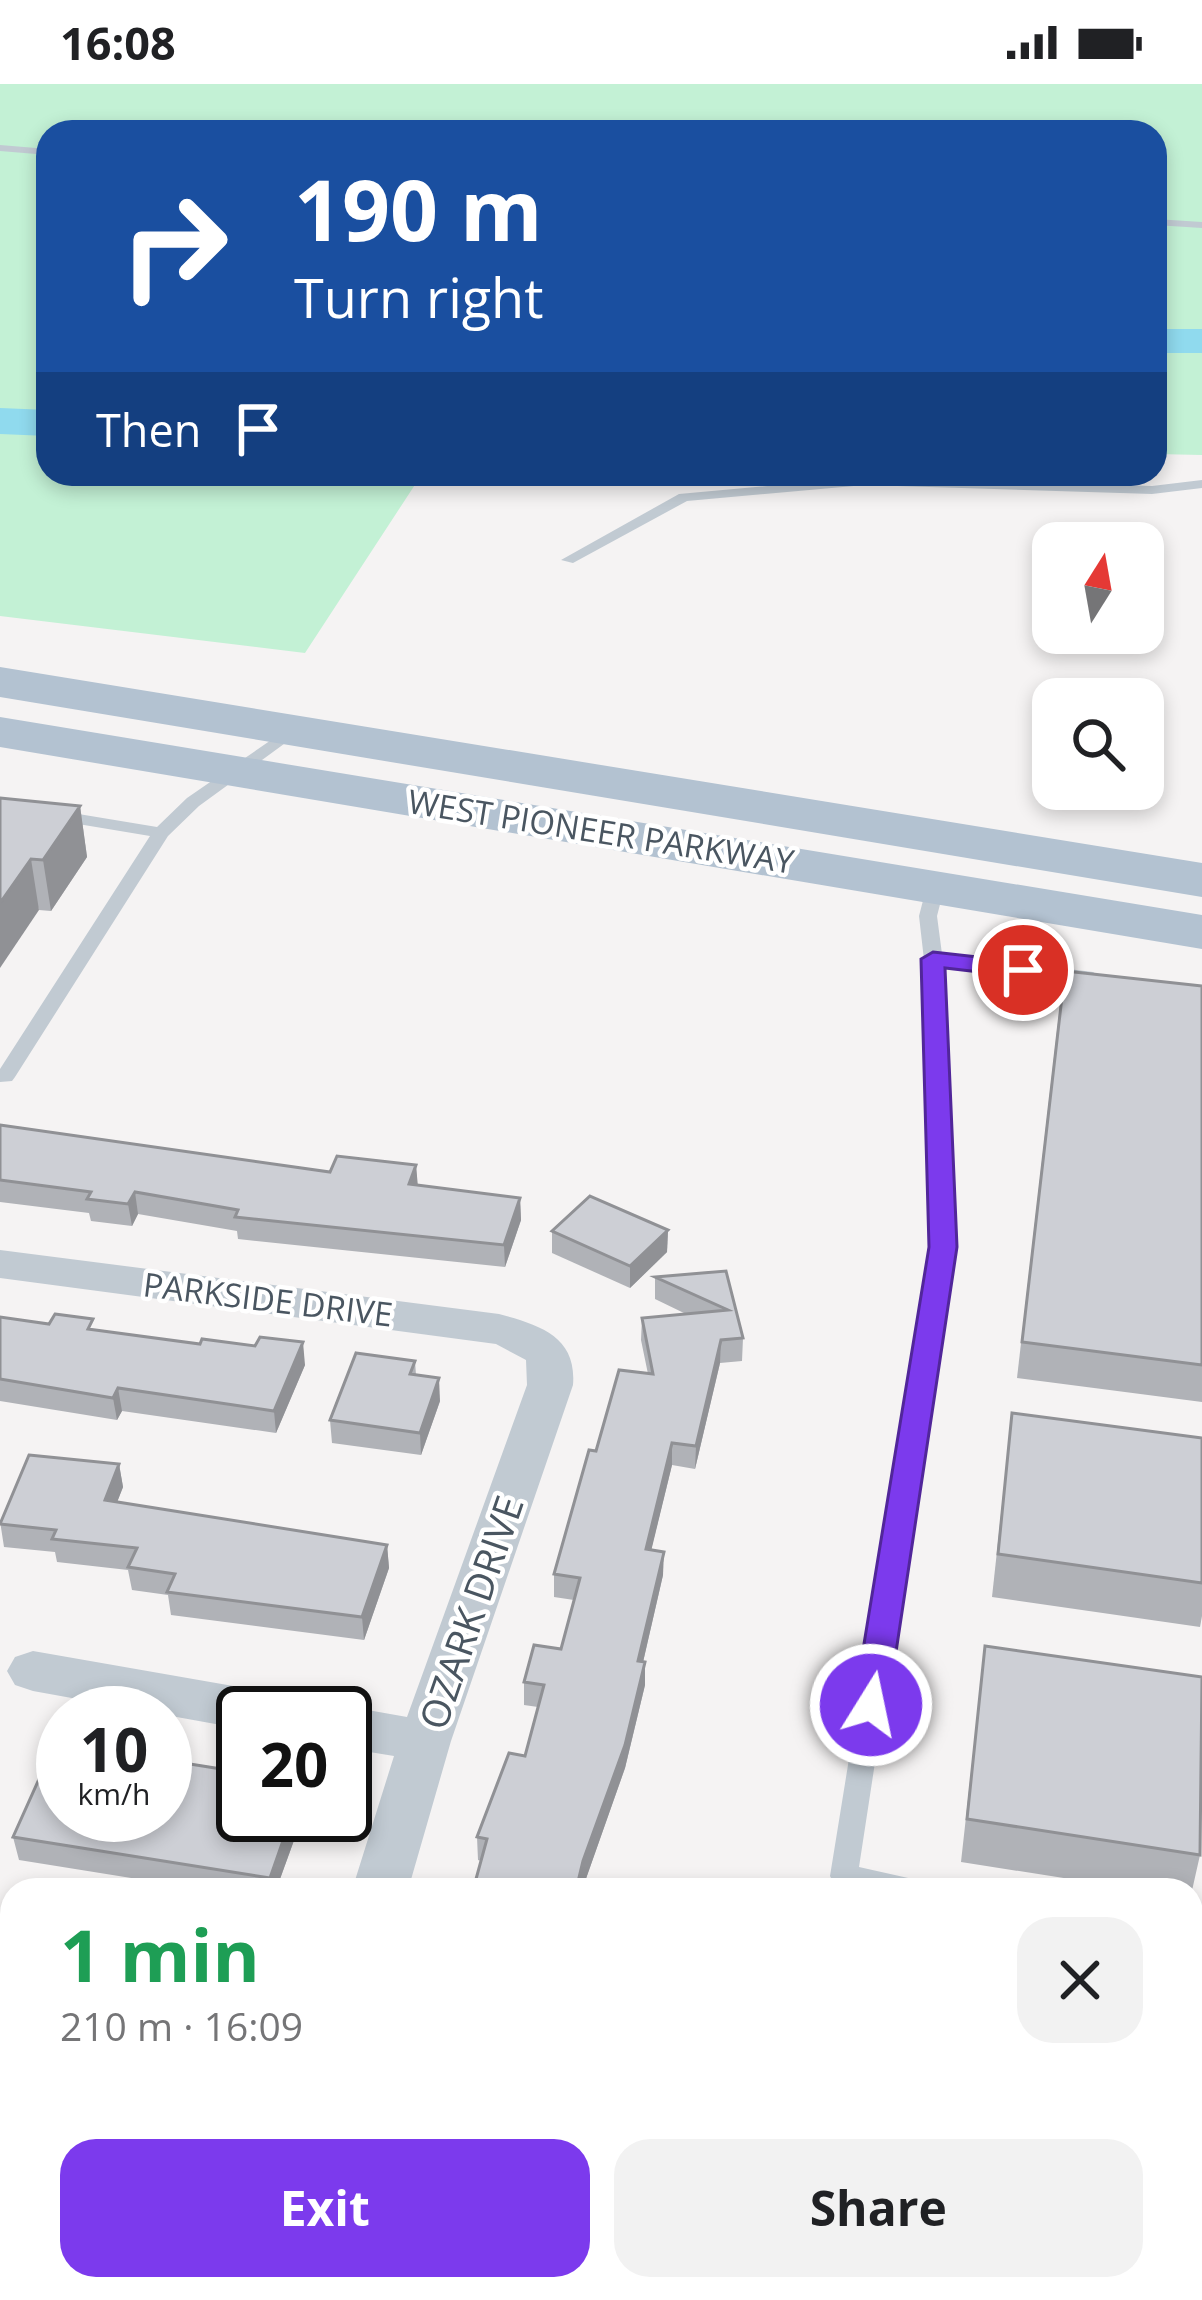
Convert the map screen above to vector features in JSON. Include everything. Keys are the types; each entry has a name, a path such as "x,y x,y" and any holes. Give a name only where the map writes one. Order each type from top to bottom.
{"main road":[{"name":"WEST PIONEER PARKWAY","path":"0,682 1202,880"},
{"name":"WEST PIONEER PARKWAY","path":"0,732 1202,932"}],"street":[{"name":"PARKSIDE DRIVE","path":"0,1264 499,1329 535,1340"},
{"name":"OZARK DRIVE","path":"384,1878 424,1741 550,1385 554,1366 535,1340"},
{"path":"33,1671 216,1704"},
{"path":"372,1732 424,1741"}],"lane":[{"path":"0,148 36,151"},
{"path":"1167,222 1202,225"},
{"path":"1025,486 1152,490 1202,484"},
{"path":"568,560 684,496 805,486"},
{"path":"0,1076 5,1077 161,833 193,802 293,730"},
{"path":"0,806 161,833"},
{"path":"854,1878 844,1876 943,1247 928,916 936,885"},
{"path":"933,959 1112,980"}],"green space":[{"path":"0,84 1202,84 1202,455 1167,454 1167,120 36,120 36,486 414,486 305,653 0,616"}],"building":[{"path":"0,798 80,806 43,860 31,859 0,903"},
{"path":"1065,971 1202,986 1202,1365 1022,1342"},
{"path":"0,1125 330,1172 337,1156 416,1165 409,1184 520,1198 504,1245 235,1217 238,1210 135,1192 128,1204 87,1199 91,1192 0,1180"},
{"path":"590,1196 668,1230 630,1266 552,1231"},
{"path":"726,1271 743,1338 721,1340 696,1446 672,1443 646,1549 664,1552 638,1661 645,1662 625,1745 579,1878 476,1878 487,1839 477,1837 509,1753 525,1756 544,1685 524,1682 534,1645 561,1649 580,1578 554,1574 589,1450 596,1451 619,1370 653,1374 642,1318 728,1310 655,1277"},
{"path":"55,1314 93,1319 88,1329 200,1344 202,1339 255,1346 260,1337 303,1342 274,1411 118,1388 113,1398 0,1379 0,1317 49,1324"},
{"path":"356,1353 415,1361 410,1374 439,1378 420,1433 330,1420"},
{"path":"1012,1413 1202,1438 1202,1583 998,1554"},
{"path":"29,1455 119,1464 105,1500 387,1545 362,1617 167,1592 175,1574 128,1567 137,1548 52,1539 56,1530 0,1524"},
{"path":"985,1646 1202,1677 1200,1855 967,1819"},
{"path":"192,1764 216,1768 216,1842 283,1842 270,1878 44,1842 192,1842"},
{"path":"36,1786 36,1841 13,1837"}],"waterway":[{"path":"1167,341 1202,341"},
{"path":"0,421 36,422"}],"route":[{"path":"871,1705 943,1247 933,959 1023,970"}]}
